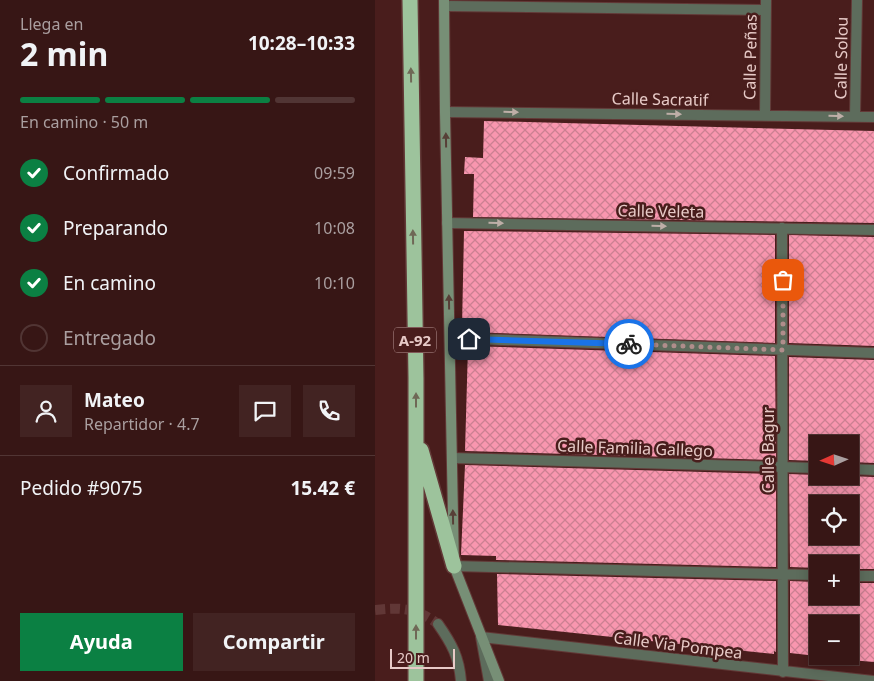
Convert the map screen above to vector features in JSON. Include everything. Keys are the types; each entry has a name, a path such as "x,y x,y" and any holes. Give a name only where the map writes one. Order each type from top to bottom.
{"highway":[{"name":"A-92","path":"410,0 416,432 416,681"},
{"path":"416,432 455,566"}],"street":[{"name":"Calle Solou","path":"855,116 857,0"},
{"path":"499,681 455,566 445,112 445,3 766,5"},
{"name":"Calle Peñas","path":"765,115 766,5"},
{"name":"Calle Sacratif","path":"445,112 874,117"},
{"name":"Calle Veleta","path":"447,223 874,230"},
{"name":"Calle Bagur","path":"782,228 783,672"},
{"path":"450,338 874,353"},
{"name":"Calle Familia Gallego","path":"452,458 809,468"},
{"path":"859,469 874,470"},
{"path":"455,566 809,575"},
{"path":"859,576 874,576"},
{"path":"438,624 453,646 460,666 461,681"},
{"path":"481,637 489,681"},
{"name":"Calle Via Pompea","path":"481,637 873,681"}],"building":[{"path":"484,121 874,131 874,223 473,217 474,174 464,174 465,157 483,158"},
{"path":"464,231 775,235 775,343 469,332 469,326 462,326"},
{"path":"789,235 874,237 874,346 789,343"},
{"path":"468,346 775,356 776,460 465,451"},
{"path":"789,357 874,360 874,463 859,462 859,435 809,435 809,461 789,460"},
{"path":"465,465 776,474 776,567 496,560 496,556 461,555"},
{"path":"789,474 809,475 809,485 859,485 859,476 874,477 874,569 859,569 859,555 809,555 809,568 790,567"},
{"path":"497,574 776,581 776,652 774,651 774,654 498,625"},
{"path":"790,581 809,582 809,605 859,605 859,583 874,583 874,662 859,661 859,615 809,615 809,655 790,653"}],"tunnel":[{"path":"375,610 408,610 423,615 438,624"}],"way so far":[{"path":"629,344 783,350 783,280"}],"route":[{"path":"469,339 629,344"}]}
